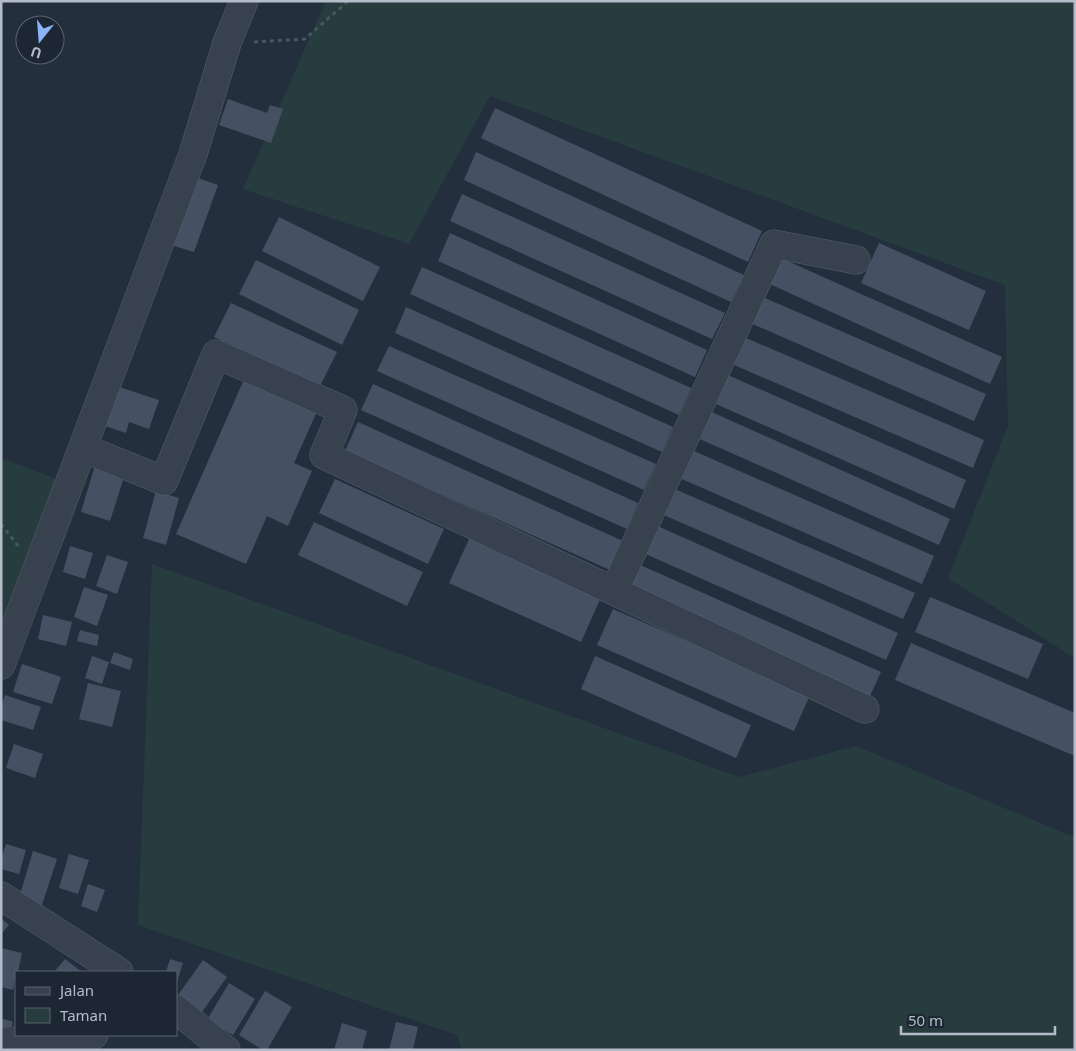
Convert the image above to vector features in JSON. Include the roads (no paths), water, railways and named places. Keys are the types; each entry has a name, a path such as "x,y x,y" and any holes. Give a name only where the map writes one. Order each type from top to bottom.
{"street":[{"path":"1,665 193,154 227,43 244,1"},
{"path":"614,592 774,244 856,260"},
{"path":"83,448 164,481 216,354 343,410 324,455 865,709"},
{"path":"1,896 117,971"},
{"path":"178,1011 213,1045"},
{"path":"1,1043 9,1041 64,1044 91,1036"}]}
